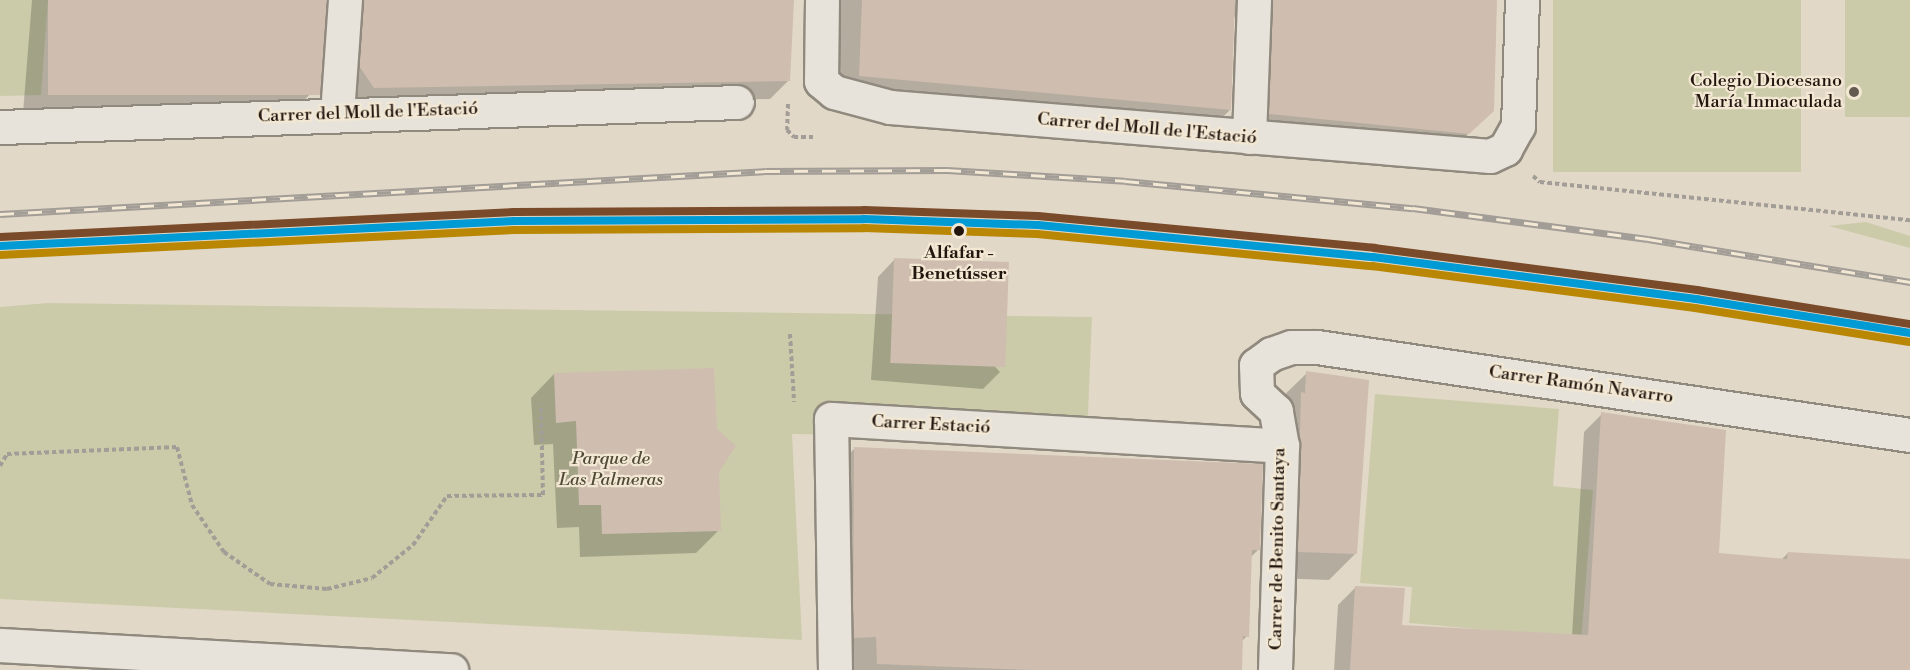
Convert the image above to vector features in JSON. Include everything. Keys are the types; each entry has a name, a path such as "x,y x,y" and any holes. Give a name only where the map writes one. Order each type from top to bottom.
{"street":[{"path":"337,114 345,0"},
{"name":"Carrer del Moll de l'Estació","path":"822,0 819,71 821,81 834,92 906,109 1490,156 1505,149 1518,126 1522,0"},
{"path":"1249,137 1254,0"},
{"name":"Carrer del Moll de l'Estació","path":"0,127 737,102"},
{"name":"Carrer Ramón Navarro","path":"1257,365 1271,354 1291,347 1317,347 1910,435"},
{"name":"Carrer de Benito Santaya","path":"1257,365 1257,393 1276,411 1282,446 1275,670"},
{"name":"Carrer Estació","path":"835,670 831,419 1282,446"},
{"path":"0,645 83,660 440,670"}],"path":[{"path":"788,97 787,130 794,137 816,137"},
{"path":"1523,168 1540,182 1910,220"},
{"path":"0,466 7,454 177,447 192,505 224,552 270,584 327,589 372,578 413,545 447,496 543,495 541,404"}],"green space":[{"path":"0,0 48,0 41,95 0,96"},
{"path":"1553,0 1801,0 1801,172 1553,172"},
{"path":"1845,0 1910,0 1910,117 1845,117"},
{"path":"1866,222 1910,236 1910,248 1829,226"},
{"name":"Parque de Las Palmeras","path":"48,303 1092,317 1087,438 792,434 802,640 0,599 0,307"},
{"path":"1375,394 1559,409 1553,486 1593,490 1579,668 1535,634 1409,623 1412,587 1360,583"}],"building":[{"path":"48,0 326,0 326,95 48,95"},
{"path":"364,0 794,0 790,81 374,88 359,66"},
{"path":"862,0 1235,0 1231,110 859,76"},
{"path":"1273,0 1497,0 1494,111 1469,134 1269,114"},
{"path":"894,258 1009,262 1005,367 890,363"},
{"path":"714,368 717,429 736,446 719,472 721,531 602,534 601,505 579,505 576,421 556,423 554,373"},
{"path":"1306,371 1369,380 1357,554 1297,552 1301,392 1305,393"},
{"path":"1601,412 1726,430 1719,553 1787,559 1788,552 1910,559 1910,670 1350,670 1355,586 1405,588 1402,625 1588,635"},
{"path":"854,447 1263,464 1260,550 1252,550 1249,637 1243,636 1242,670 1031,670 877,664 876,637 853,638"}],"railway":[{"path":"0,214 766,171 947,170 1125,181 1413,208 1648,239 1910,282"}],"transit line":[{"path":"0,237 514,212 864,210 1038,216 1374,248 1697,290 1910,324"},
{"path":"0,246 514,221 864,219 1038,225 1373,257 1696,299 1910,333"},
{"path":"0,255 514,230 864,228 1037,234 1372,266 1695,308 1909,342"}],"place":[{"name":"Colegio Diocesano María Inmaculada","path":"1854,92"},
{"name":"Alfafar - Benetússer","path":"959,231"}]}
